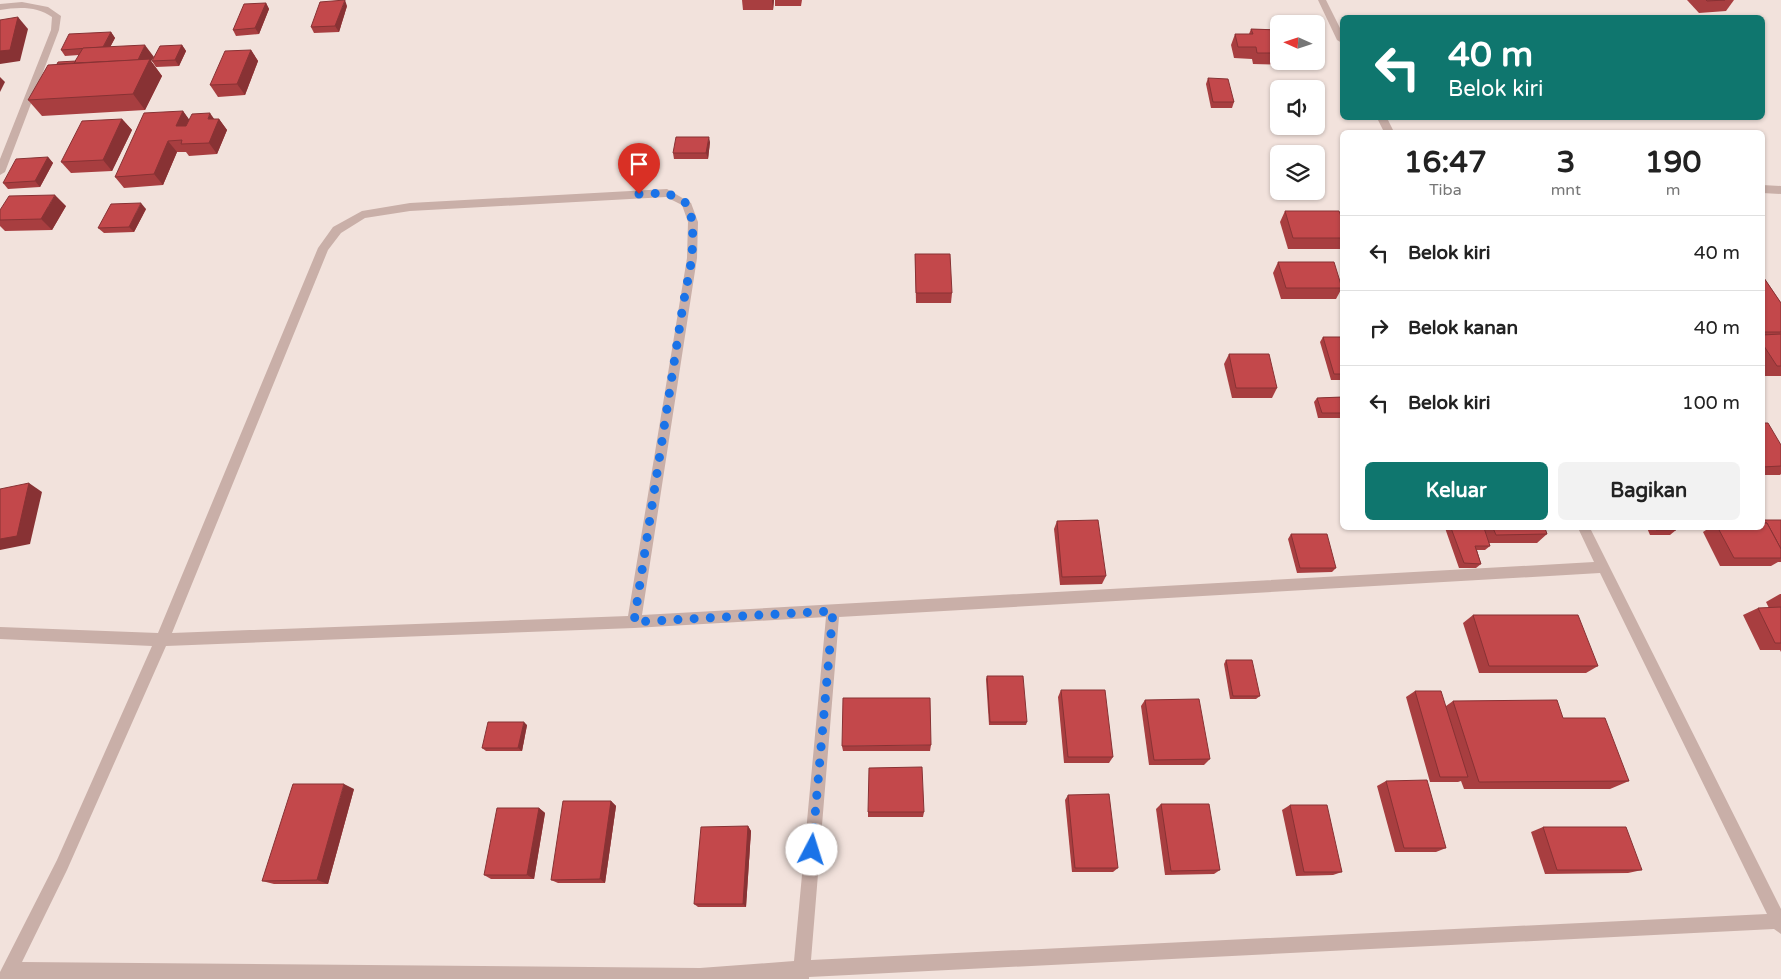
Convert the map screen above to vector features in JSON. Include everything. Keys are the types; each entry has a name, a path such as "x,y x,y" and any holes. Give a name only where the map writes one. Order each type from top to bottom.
{"street":[{"path":"1322,0 1340,36"},
{"path":"0,7 32,5 49,9 57,16 55,30 0,172"},
{"path":"1765,190 1781,190"},
{"path":"634,622 692,258 693,222 686,203 667,193 410,208 362,216 337,230 323,248 162,640 62,865 7,974 700,976 802,974 1780,923 1585,530"},
{"path":"0,634 162,640 634,622 1604,567"},
{"path":"802,974 833,611"}],"building":[{"path":"345,0 335,26 311,27 320,2"},
{"path":"266,3 255,28 233,30 244,4"},
{"path":"18,17 10,50 0,51 0,20"},
{"path":"1251,29 1270,30 1270,53 1257,53 1256,47 1238,47 1235,34 1253,34"},
{"path":"111,32 103,47 61,50 69,34"},
{"path":"145,45 138,60 74,63 83,48"},
{"path":"182,45 175,60 152,61 160,46"},
{"path":"251,50 237,84 210,85 225,51"},
{"path":"150,59 133,94 28,100 48,65"},
{"path":"76,61 74,63 57,64 58,62"},
{"path":"1208,78 1228,79 1234,102 1213,102"},
{"path":"183,111 176,126 186,126 192,114 210,113 208,119 219,119 209,143 181,144 182,140 168,141 154,174 115,177 144,113"},
{"path":"122,119 103,160 61,162 82,121"},
{"path":"676,137 709,137 706,153 673,153"},
{"path":"48,157 35,181 3,183 16,159"},
{"path":"55,195 41,219 0,220 0,210 9,196"},
{"path":"141,203 129,227 98,228 111,204"},
{"path":"1285,211 1339,211 1340,238 1293,238"},
{"path":"915,254 950,254 952,293 916,293"},
{"path":"1278,262 1334,262 1340,288 1286,288"},
{"path":"1765,279 1781,303 1781,332 1765,332"},
{"path":"1781,334 1781,366 1777,366 1765,348 1765,335"},
{"path":"1323,337 1340,337 1340,374 1334,374"},
{"path":"1229,354 1269,354 1277,388 1236,388"},
{"path":"1340,397 1340,413 1322,413 1317,398"},
{"path":"1765,423 1768,423 1781,445 1781,466 1765,467"},
{"path":"29,483 17,536 0,539 0,489"},
{"path":"1098,520 1106,576 1062,577 1057,521"},
{"path":"1765,520 1781,520 1781,549 1767,523 1765,523"},
{"path":"1765,523 1767,523 1781,549 1781,558 1734,558 1719,530 1765,530"},
{"path":"1452,530 1485,530 1490,546 1475,546 1481,564 1464,563"},
{"path":"1494,530 1546,530 1547,534 1496,535"},
{"path":"1291,534 1327,534 1336,568 1300,568"},
{"path":"1781,607 1781,643 1775,643 1758,608"},
{"path":"1473,615 1578,615 1598,666 1489,666"},
{"path":"1226,660 1252,660 1260,696 1233,696"},
{"path":"987,676 1023,676 1027,722 990,722"},
{"path":"1061,690 1105,690 1113,757 1068,757"},
{"path":"1415,691 1441,691 1468,777 1440,777"},
{"path":"843,698 930,698 931,745 842,746"},
{"path":"1199,699 1210,759 1154,760 1145,700"},
{"path":"1557,700 1563,718 1605,718 1629,781 1479,782 1453,701"},
{"path":"488,722 524,722 518,748 482,748"},
{"path":"922,767 924,812 868,812 869,768"},
{"path":"1427,780 1446,848 1404,848 1386,781"},
{"path":"293,784 344,784 317,880 262,881"},
{"path":"1109,794 1118,868 1075,868 1068,795"},
{"path":"563,801 611,801 600,879 551,880"},
{"path":"1161,804 1209,804 1220,870 1171,871"},
{"path":"1290,805 1327,805 1342,872 1304,872"},
{"path":"497,808 539,808 527,875 484,875"},
{"path":"748,826 743,904 694,904 701,827"},
{"path":"1543,827 1626,827 1642,870 1557,870"}],"route":[{"path":"639,194 667,193 686,203 693,222 692,258 634,622 833,611 812,850"}]}
